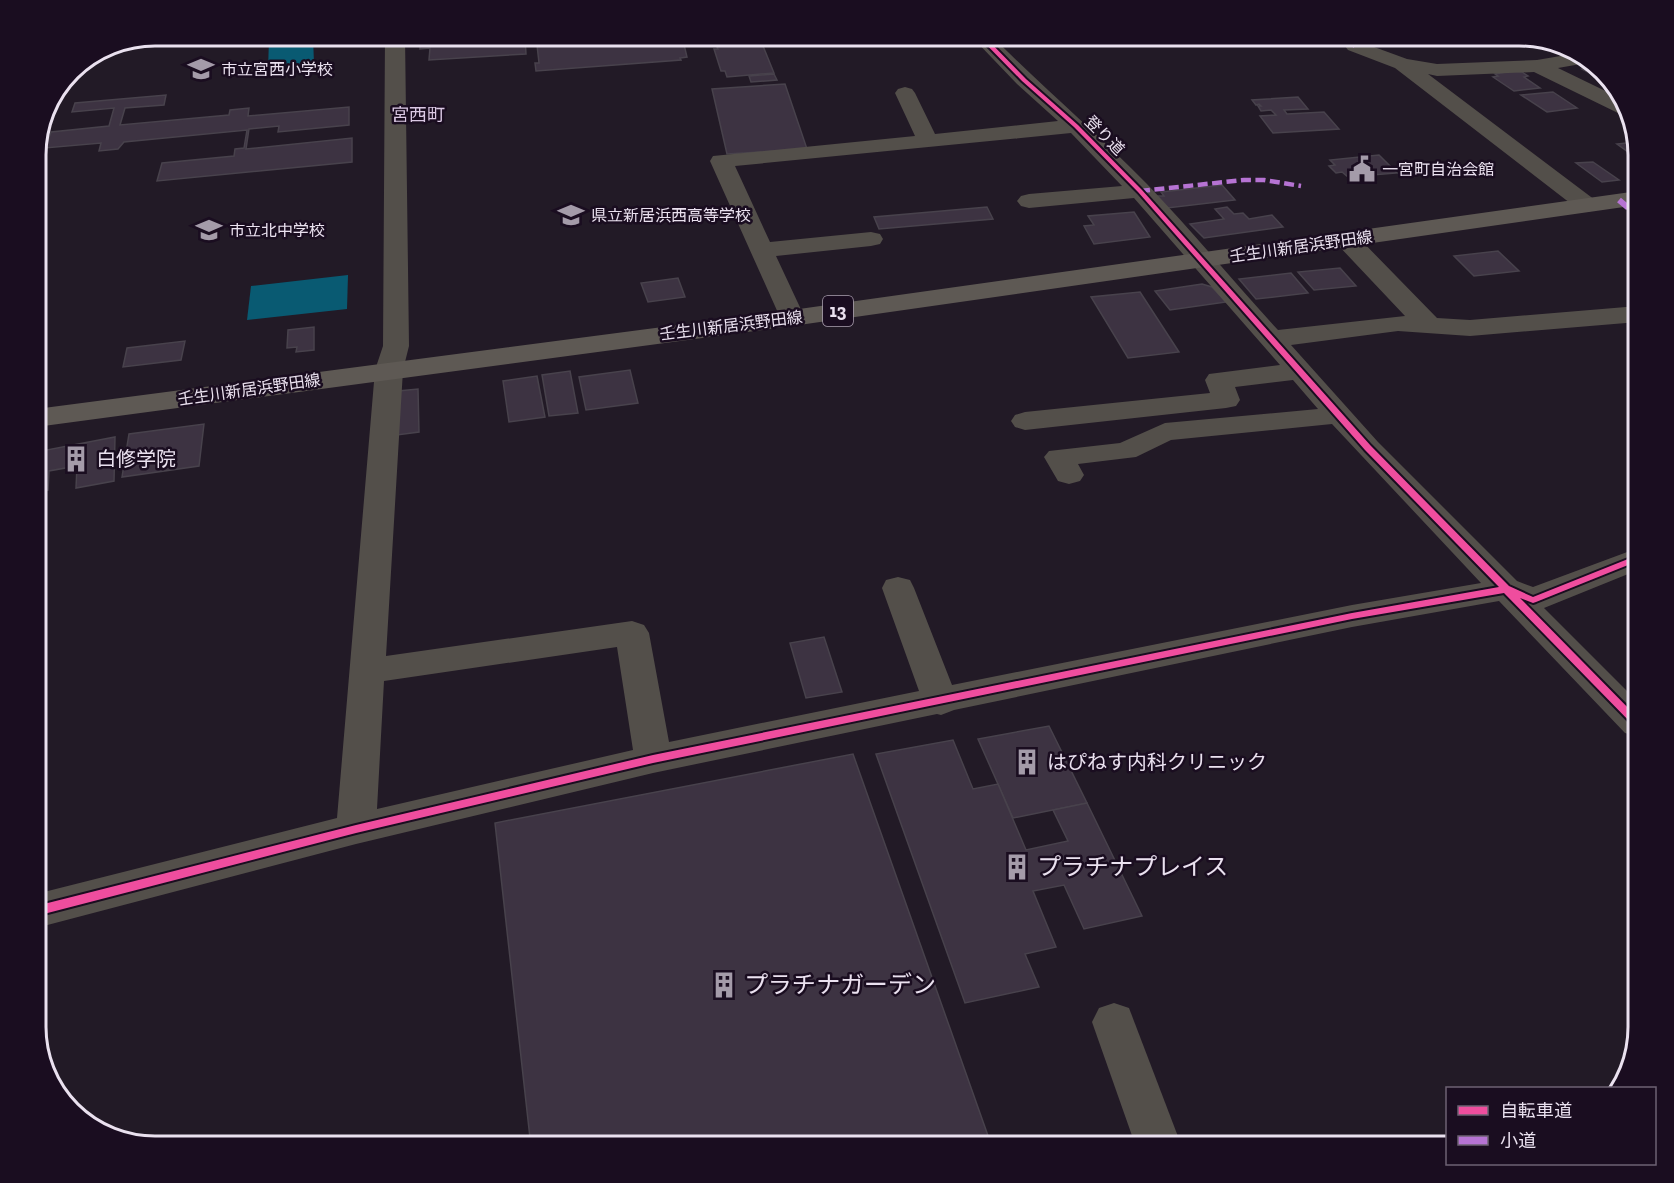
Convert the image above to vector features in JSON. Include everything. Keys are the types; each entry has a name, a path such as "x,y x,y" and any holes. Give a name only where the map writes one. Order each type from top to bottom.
{"main road":[{"name":"壬生川新居浜野田線","path":"47,416 389,369 792,318 1628,199"}],"street":[{"path":"356,829 389,369 396,346 395,47"},
{"name":"登り道","path":"992,47 1024,80 1076,126 1140,191 1368,448 1628,714"},
{"path":"1358,47 1403,64 1437,70 1537,66 1571,60"},
{"path":"1403,64 1587,205"},
{"path":"1537,66 1614,104"},
{"path":"905,93 928,141"},
{"path":"792,318 721,161 1076,126"},
{"path":"1029,201 1140,191"},
{"path":"761,250 871,239"},
{"path":"1346,239 1428,324"},
{"path":"1272,339 1398,322 1470,328 1628,315"},
{"path":"1025,421 1226,400 1220,380 1300,370"},
{"path":"1069,475 1059,457 1126,451 1165,432 1340,415"},
{"path":"47,908 356,829 653,759 941,702 1352,616 1507,589 1533,600 1628,562"},
{"path":"898,588 941,702"},
{"path":"369,671 632,633 653,759"},
{"path":"1114,1022 1155,1136"}],"water":[{"path":"269,47 313,47 314,64 268,69"},
{"path":"348,275 347,309 247,320 251,286"}],"building":[{"path":"420,47 526,47 526,54 429,60 430,48 420,49"},
{"path":"537,47 685,47 687,57 680,58 681,60 536,71 535,63 539,63"},
{"path":"717,47 763,47 774,73 727,77 725,71 721,71 714,49 718,49"},
{"path":"1522,72 1528,76 1524,77 1540,88 1514,91 1493,77 1498,76 1495,74"},
{"path":"774,74 777,80 751,82 749,76"},
{"path":"785,84 807,149 727,154 712,89"},
{"path":"1553,92 1577,108 1547,112 1521,95"},
{"path":"166,95 164,105 125,108 120,125 229,115 230,110 249,108 248,116 349,107 349,125 278,132 279,126 249,129 246,149 352,138 352,162 157,181 162,163 234,156 235,149 244,148 247,130 124,142 118,149 99,151 101,143 47,148 51,132 109,126 114,108 72,112 75,103"},
{"path":"1298,97 1308,109 1284,110 1287,114 1324,112 1339,129 1273,133 1260,116 1276,115 1271,110 1261,111 1258,106 1261,106 1256,105 1252,100"},
{"path":"1627,143 1628,152 1617,144"},
{"name":"一宮町自治会館","path":"1379,155 1397,173 1348,177 1342,172 1336,173 1329,166 1335,165 1330,160"},
{"path":"1593,162 1619,180 1602,182 1576,163"},
{"path":"1222,185 1235,200 1167,208 1157,196 1164,196 1161,192"},
{"path":"987,207 993,219 879,229 874,217"},
{"path":"1227,207 1234,214 1243,213 1249,219 1272,215 1283,227 1204,238 1190,224 1224,219 1215,209"},
{"path":"1134,212 1150,237 1094,244 1084,226 1094,225 1088,216"},
{"path":"1498,251 1519,271 1474,276 1454,256"},
{"path":"1340,268 1356,286 1314,290 1298,272"},
{"path":"1291,273 1308,293 1256,299 1239,279"},
{"path":"678,278 685,297 648,302 641,283"},
{"path":"1202,284 1212,287 1226,302 1170,310 1155,291"},
{"path":"1140,292 1179,352 1128,358 1091,297"},
{"path":"314,327 314,350 296,352 297,347 287,348 288,330"},
{"path":"185,341 181,360 123,367 127,348"},
{"path":"630,370 638,403 586,410 579,377"},
{"path":"570,371 578,413 549,416 542,375"},
{"path":"537,376 545,417 509,422 503,381"},
{"path":"418,389 419,432 397,435 398,391"},
{"path":"204,424 199,466 122,477 129,434"},
{"name":"白修学院","path":"115,437 114,481 76,488 77,466 49,471 47,490 47,450"},
{"path":"824,637 842,692 806,698 790,643"},
{"name":"はぴねす内科クリニック","path":"1049,726 1087,803 1013,818 978,739"},
{"name":"プラチナプレイス","path":"953,740 973,789 998,784 1026,850 1068,841 1053,810 1087,803 1142,916 1084,929 1064,885 1033,891 1056,947 1025,954 1039,987 965,1003 876,754"},
{"name":"プラチナガーデン","path":"853,754 988,1136 530,1136 495,823"}],"marked path":[{"path":"1140,191 1244,180 1264,180 1301,186"},
{"path":"1619,200 1628,208"}],"cycle path":[{"path":"992,47 1024,80 1076,126 1140,191 1368,448 1628,714"},
{"path":"47,908 356,829 653,759 1352,616 1507,589 1533,600 1628,562"}],"place":[{"name":"市立宮西小学校","path":"201,69"},
{"name":"一宮町自治会館","path":"1362,169"},
{"name":"県立新居浜西高等学校","path":"571,215"},
{"name":"市立北中学校","path":"209,230"},
{"name":"白修学院","path":"76,459"},
{"name":"はぴねす内科クリニック","path":"1027,762"},
{"name":"プラチナプレイス","path":"1017,867"},
{"name":"プラチナガーデン","path":"724,985"}],"district":[{"name":"宮西町","path":"418,115"}]}
